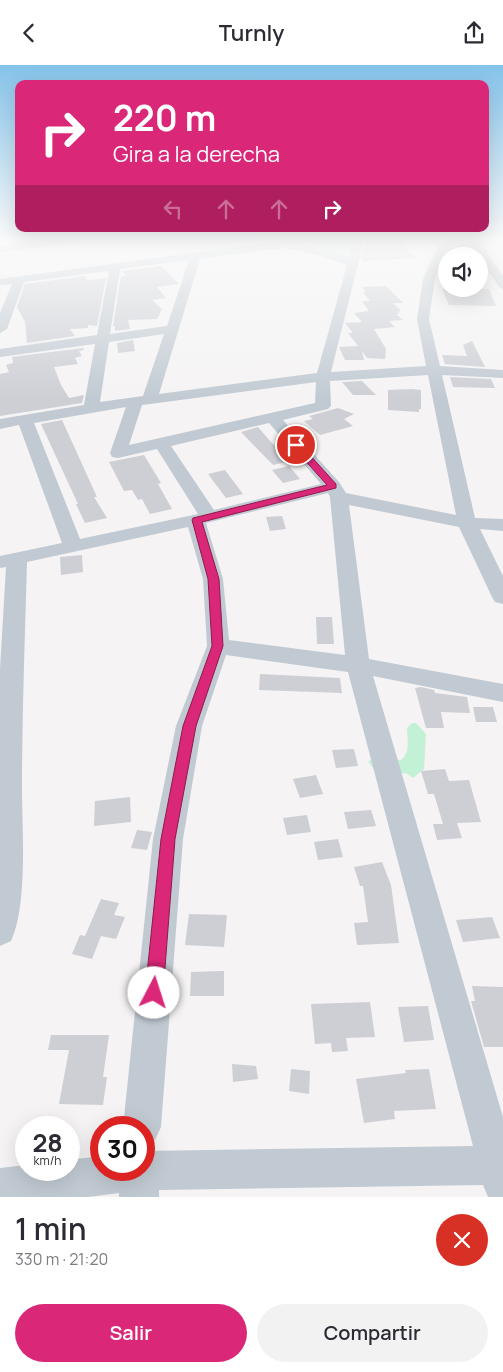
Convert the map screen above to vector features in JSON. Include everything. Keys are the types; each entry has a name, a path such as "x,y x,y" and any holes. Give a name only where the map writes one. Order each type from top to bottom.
{"street":[{"path":"91,409 111,293"},
{"path":"184,293 172,329 118,453 323,406 323,377 345,293"},
{"path":"430,293 423,319 467,523 503,597"},
{"path":"0,329 5,302"},
{"path":"0,353 172,329"},
{"path":"0,424 142,401 323,377 433,370 503,374"},
{"path":"272,417 336,491 358,665 502,1173"},
{"path":"25,419 73,546"},
{"path":"143,1116 168,839 189,726 218,646 213,579 203,518 161,443"},
{"path":"0,931 6,889 10,708 7,622 9,560 336,491 467,523 503,525"},
{"path":"218,646 358,665 503,693"},
{"path":"155,1178 488,1165 502,1173"},
{"path":"0,1188 107,1181"}],"green space":[{"path":"412,723 416,723 426,734 424,769 413,778 406,773 398,774 386,787 368,761 380,758 401,760 407,749 407,728"}],"building":[{"path":"22,293 103,293 97,326 88,325 88,328 70,329 75,336 27,343 25,322 17,307"},
{"path":"118,293 162,293 166,298 152,300 162,309 157,319 128,320 130,329 115,331 115,326 113,326"},
{"path":"364,293 393,293 403,303 393,303 401,311 397,312 400,314 396,314 403,320 389,321 395,327 374,329 386,349 385,359 367,358 362,351 364,360 345,360 339,347 358,346 348,333 353,333 345,323 362,322 354,313 369,311 362,301 370,301"},
{"path":"488,293 491,293 496,306 449,305 446,297 488,297"},
{"path":"133,340 135,351 118,353 117,343"},
{"path":"472,341 485,367 445,364 442,355 467,356 463,345"},
{"path":"83,348 84,350 79,351 82,356 75,358 78,364 54,367 61,385 69,398 84,395 82,403 0,416 0,374 9,372 6,365 13,363 12,357"},
{"path":"450,377 491,379 495,388 453,387"},
{"path":"362,381 376,395 353,395 342,382"},
{"path":"388,390 421,390 421,409 419,409 419,412 388,410"},
{"path":"338,408 354,414 344,419 353,426 320,435 304,421 313,419 309,416"},
{"path":"62,420 97,497 94,497 107,518 85,523 76,504 78,504 41,424"},
{"path":"258,427 290,461 273,465 241,432"},
{"path":"144,455 161,483 158,484 172,509 150,514 142,499 138,500 132,490 124,491 109,462"},
{"path":"289,466 300,479 283,483 272,470"},
{"path":"225,470 243,494 226,498 208,474"},
{"path":"282,516 286,529 270,531 266,517"},
{"path":"82,555 83,572 61,575 60,557"},
{"path":"316,617 332,617 334,644 317,644"},
{"path":"260,674 340,678 342,693 259,690"},
{"path":"421,687 434,690 435,693 467,697 470,713 441,712 444,728 426,728 415,688"},
{"path":"473,707 493,707 497,722 476,722"},
{"path":"354,749 358,766 336,768 332,750"},
{"path":"445,769 449,781 469,780 481,822 457,823 462,838 437,840 433,824 443,824 434,794 428,794 421,771"},
{"path":"316,775 323,794 300,798 293,779"},
{"path":"130,797 131,822 94,826 95,801"},
{"path":"371,810 376,826 348,829 344,812"},
{"path":"307,815 311,832 287,835 283,818"},
{"path":"137,830 152,832 147,850 131,848"},
{"path":"338,839 343,857 318,860 314,842"},
{"path":"382,862 391,885 399,943 357,945 354,923 368,922 363,886 360,886 354,867"},
{"path":"101,899 119,903 114,915 125,917 116,939 101,936 92,959 72,954 80,935 85,936"},
{"path":"189,914 227,915 224,947 185,945"},
{"path":"492,917 500,938 463,942 456,920"},
{"path":"224,971 224,996 190,996 191,972"},
{"path":"472,986 503,987 503,1047 484,1047 471,1001 475,1001"},
{"path":"370,1002 375,1037 346,1038 348,1051 332,1052 331,1043 315,1044 311,1004"},
{"path":"428,1006 434,1040 404,1042 398,1007"},
{"path":"51,1035 109,1035 103,1077 107,1077 103,1105 59,1104 69,1050 48,1050"},
{"path":"232,1064 256,1066 258,1079 233,1082"},
{"path":"291,1069 310,1071 309,1094 289,1091"},
{"path":"429,1069 436,1109 394,1111 395,1119 364,1123 356,1079 406,1073 405,1070"}],"route":[{"path":"154,993 168,839 189,726 218,646 213,579 196,520 333,486 296,445"}]}
